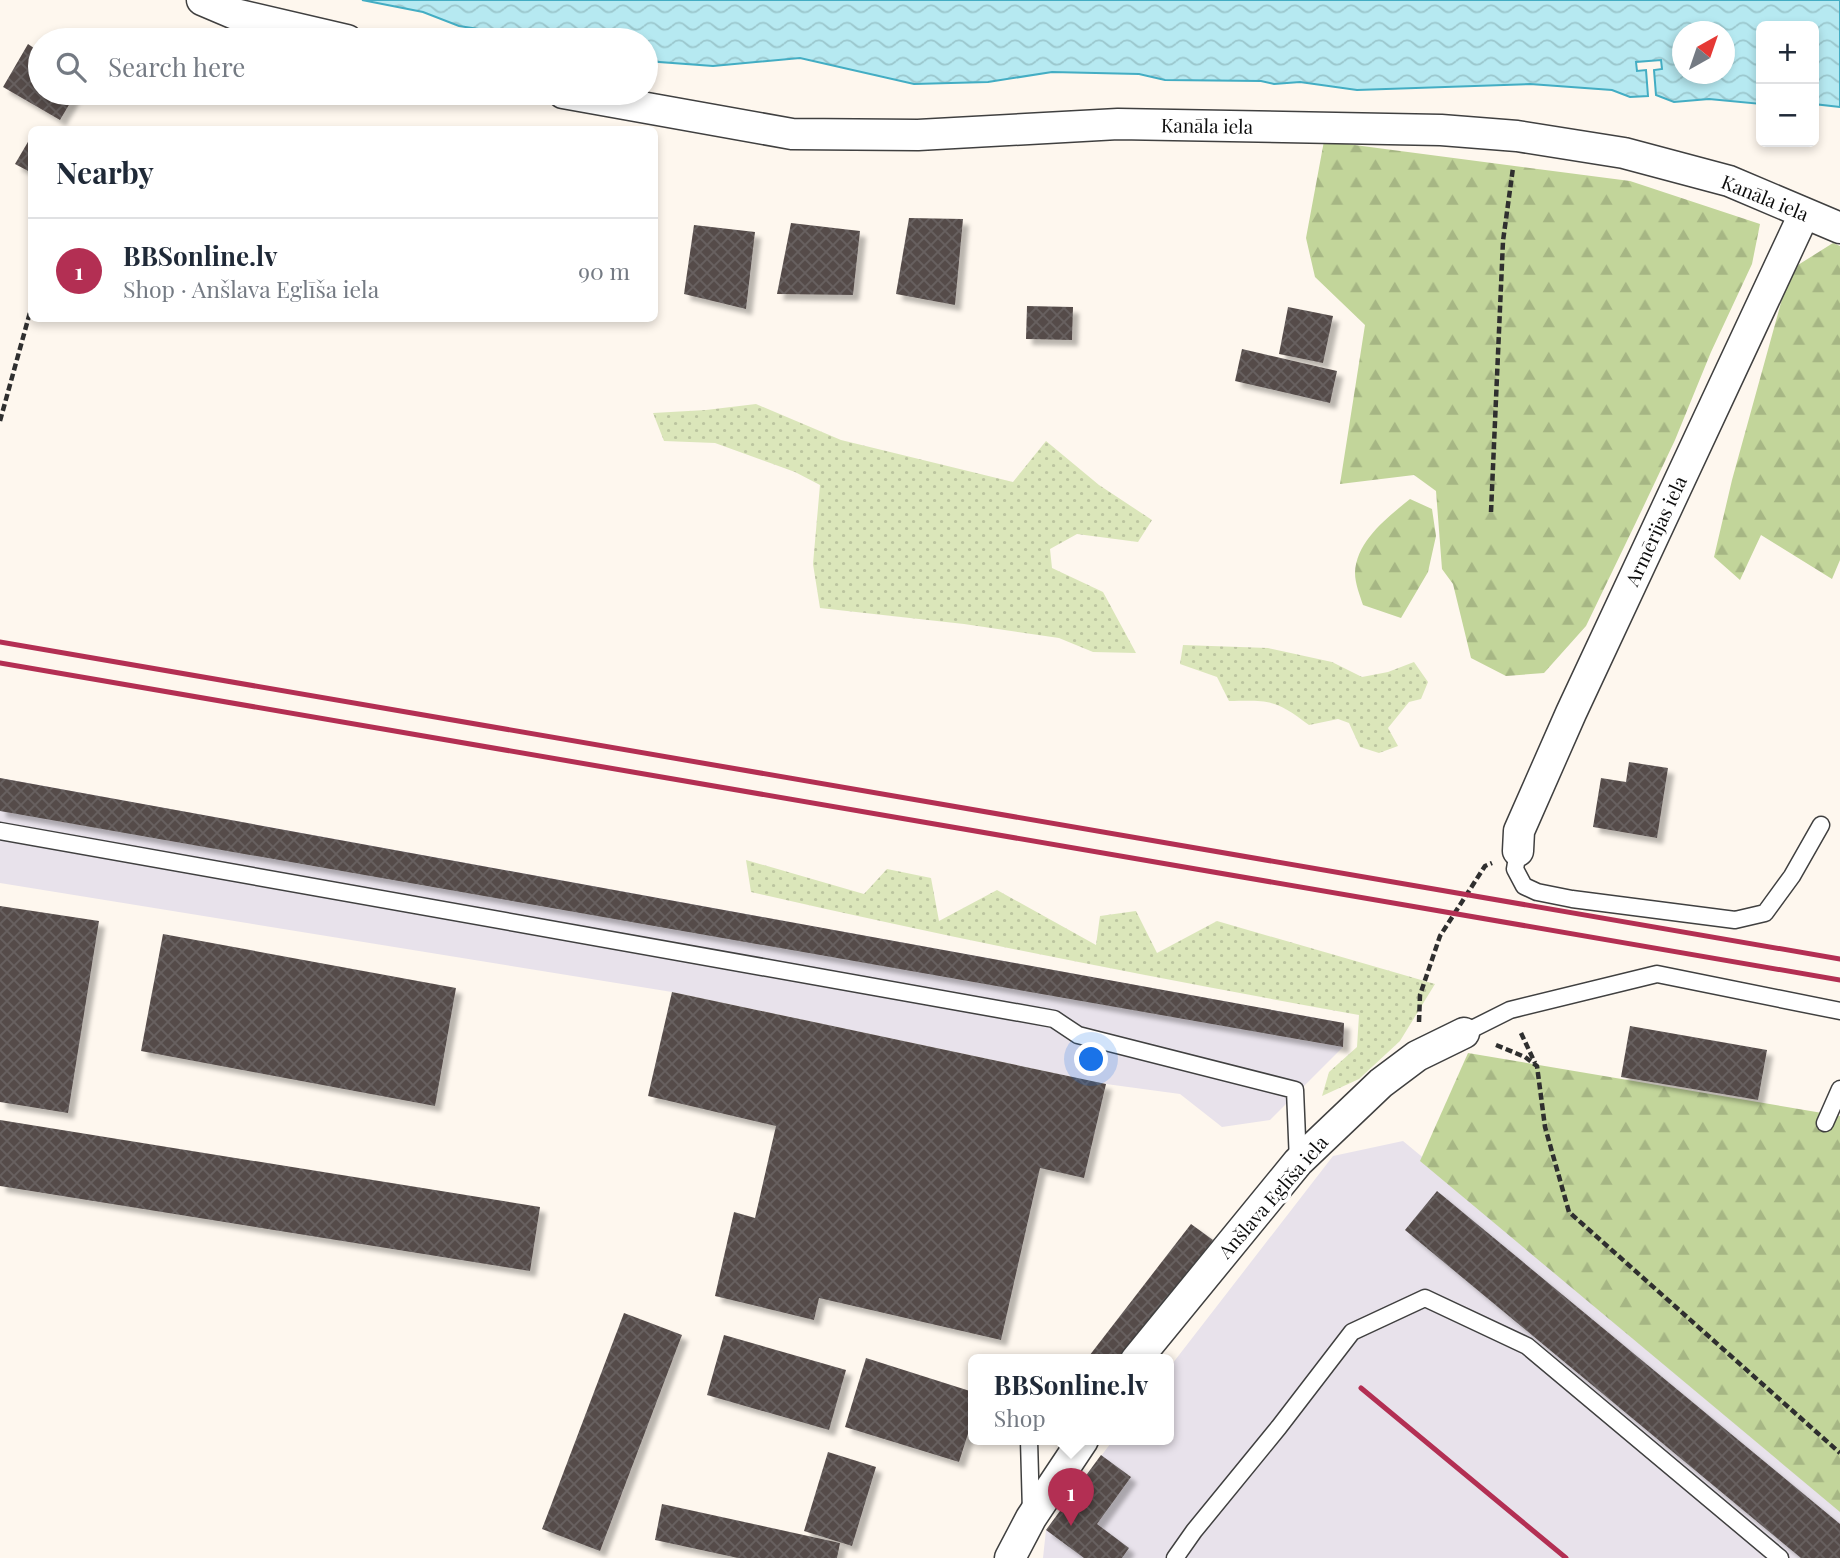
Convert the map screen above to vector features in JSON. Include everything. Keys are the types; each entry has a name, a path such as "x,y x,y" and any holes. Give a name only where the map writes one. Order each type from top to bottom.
{"street":[{"path":"202,0 235,14 295,28"},
{"name":"Kanāla iela","path":"630,105 792,134 918,135 1118,124 1441,130 1517,136 1624,153 1716,178 1840,228"},
{"name":"Armērijas iela","path":"1518,851 1519,831 1571,713 1804,214"},
{"name":"Anšlava Eglīša iela","path":"1141,1354 1298,1162 1381,1083 1417,1056 1464,1033"},
{"path":"1010,1558 1031,1518 1080,1445"}],"lane":[{"path":"1518,851 1515,869 1524,886 1537,892 1735,920 1765,913 1792,876 1821,825"},
{"path":"0,831 1054,1019 1078,1035 1295,1090 1298,1162"},
{"path":"1464,1033 1510,1010 1657,974 1840,1011"},
{"path":"1825,1123 1840,1089"},
{"path":"1175,1558 1352,1332 1425,1298 1527,1346 1780,1558"},
{"path":"1029,1445 1031,1518"}],"path":[{"path":"1491,512 1503,241 1517,136"},
{"path":"0,421 28,320"},
{"path":"1417,1056 1420,995 1440,936 1485,866 1518,851"},
{"path":"1510,1010 1537,1066 1545,1127 1569,1212 1840,1453"},
{"path":"1464,1033 1525,1057 1537,1066"}],"shaded area":[{"path":"0,778 1344,1023 1343,1047 1270,1120 1222,1127 1180,1094 1106,1084 672,992 0,883"},
{"path":"1403,1141 1840,1503 1840,1558 1043,1558 1046,1530 1109,1445 1174,1445 1174,1362 1333,1156"}],"green space":[{"path":"1324,141 1630,181 1760,224 1752,264 1639,516 1586,626 1544,673 1506,676 1471,658 1453,584 1442,569 1436,491 1414,475 1340,484 1365,325 1315,277 1306,238"},
{"path":"1833,243 1840,246 1840,560 1832,579 1761,535 1740,580 1714,557 1732,480 1790,270"},
{"path":"756,404 841,440 1013,482 1046,441 1099,485 1152,520 1138,542 1077,534 1050,549 1052,568 1103,592 1136,653 1093,652 1059,638 820,608 813,564 820,485 795,472 715,443 664,441 653,413"},
{"path":"1410,499 1432,509 1436,536 1428,572 1401,618 1363,605 1355,573 1361,550 1367,540"},
{"path":"1183,645 1268,648 1332,662 1362,677 1388,672 1414,662 1428,682 1421,699 1409,702 1388,728 1398,746 1379,753 1360,747 1349,723 1338,719 1309,725 1272,703 1229,701 1217,677 1180,664"},
{"path":"746,860 864,894 887,869 931,878 939,921 997,890 1096,945 1100,916 1136,911 1157,953 1217,921 1435,984 1400,1041 1359,1079 1322,1096 1329,1072 1357,1047 1359,1015 1054,957 751,892"},
{"path":"1468,1053 1840,1116 1840,1512 1420,1161"}],"water":[{"path":"362,0 1840,0 1840,107 1819,105 1819,21 1756,21 1756,104 1709,99 1674,102 1656,95 1654,70 1662,69 1661,60 1636,62 1637,71 1646,70 1648,96 1630,97 1612,90 1530,84 1357,90 1300,82 1274,84 1261,81 1165,80 1139,74 1052,72 988,82 914,84 800,58 713,66 658,62 658,28 459,26 423,12"}],"building":[{"path":"28,44 28,101 3,87"},
{"path":"34,105 69,105 60,120"},
{"path":"28,142 28,171 15,164"},
{"path":"909,218 963,219 955,305 896,294"},
{"path":"791,223 860,231 853,295 777,294"},
{"path":"694,225 755,232 746,309 684,294"},
{"path":"1027,306 1073,307 1072,340 1026,339"},
{"path":"1288,307 1333,316 1323,363 1279,354"},
{"path":"1242,349 1337,371 1330,403 1235,381"},
{"path":"1629,762 1668,768 1657,838 1593,827 1601,778 1626,782"},
{"path":"0,778 1344,1023 1343,1047 0,811"},
{"path":"0,906 99,921 68,1113 0,1102"},
{"path":"163,934 456,988 435,1106 141,1051"},
{"path":"672,992 1106,1084 1084,1178 1040,1168 1001,1340 819,1298 814,1320 715,1296 734,1212 755,1218 776,1126 648,1096"},
{"path":"1630,1026 1767,1050 1758,1100 1621,1077"},
{"path":"0,1120 540,1207 530,1271 0,1186"},
{"path":"1437,1191 1840,1524 1840,1558 1801,1558 1405,1230"},
{"path":"1191,1224 1213,1240 1125,1354 1091,1354"},
{"path":"624,1313 682,1335 600,1551 542,1529"},
{"path":"724,1335 846,1370 829,1430 707,1395"},
{"path":"866,1358 968,1390 968,1434 959,1462 845,1427"},
{"path":"828,1452 876,1467 852,1546 804,1531"},
{"path":"1101,1455 1131,1477 1097,1524 1129,1548 1122,1558 1084,1558 1046,1530"},
{"path":"662,1504 840,1543 837,1558 738,1558 655,1540"}],"railway":[{"path":"0,642 1840,959"},
{"path":"0,663 1840,980"},
{"path":"1361,1388 1566,1558"}],"place":[{"name":"BBSonline.lv","path":"1071,1526"}]}
